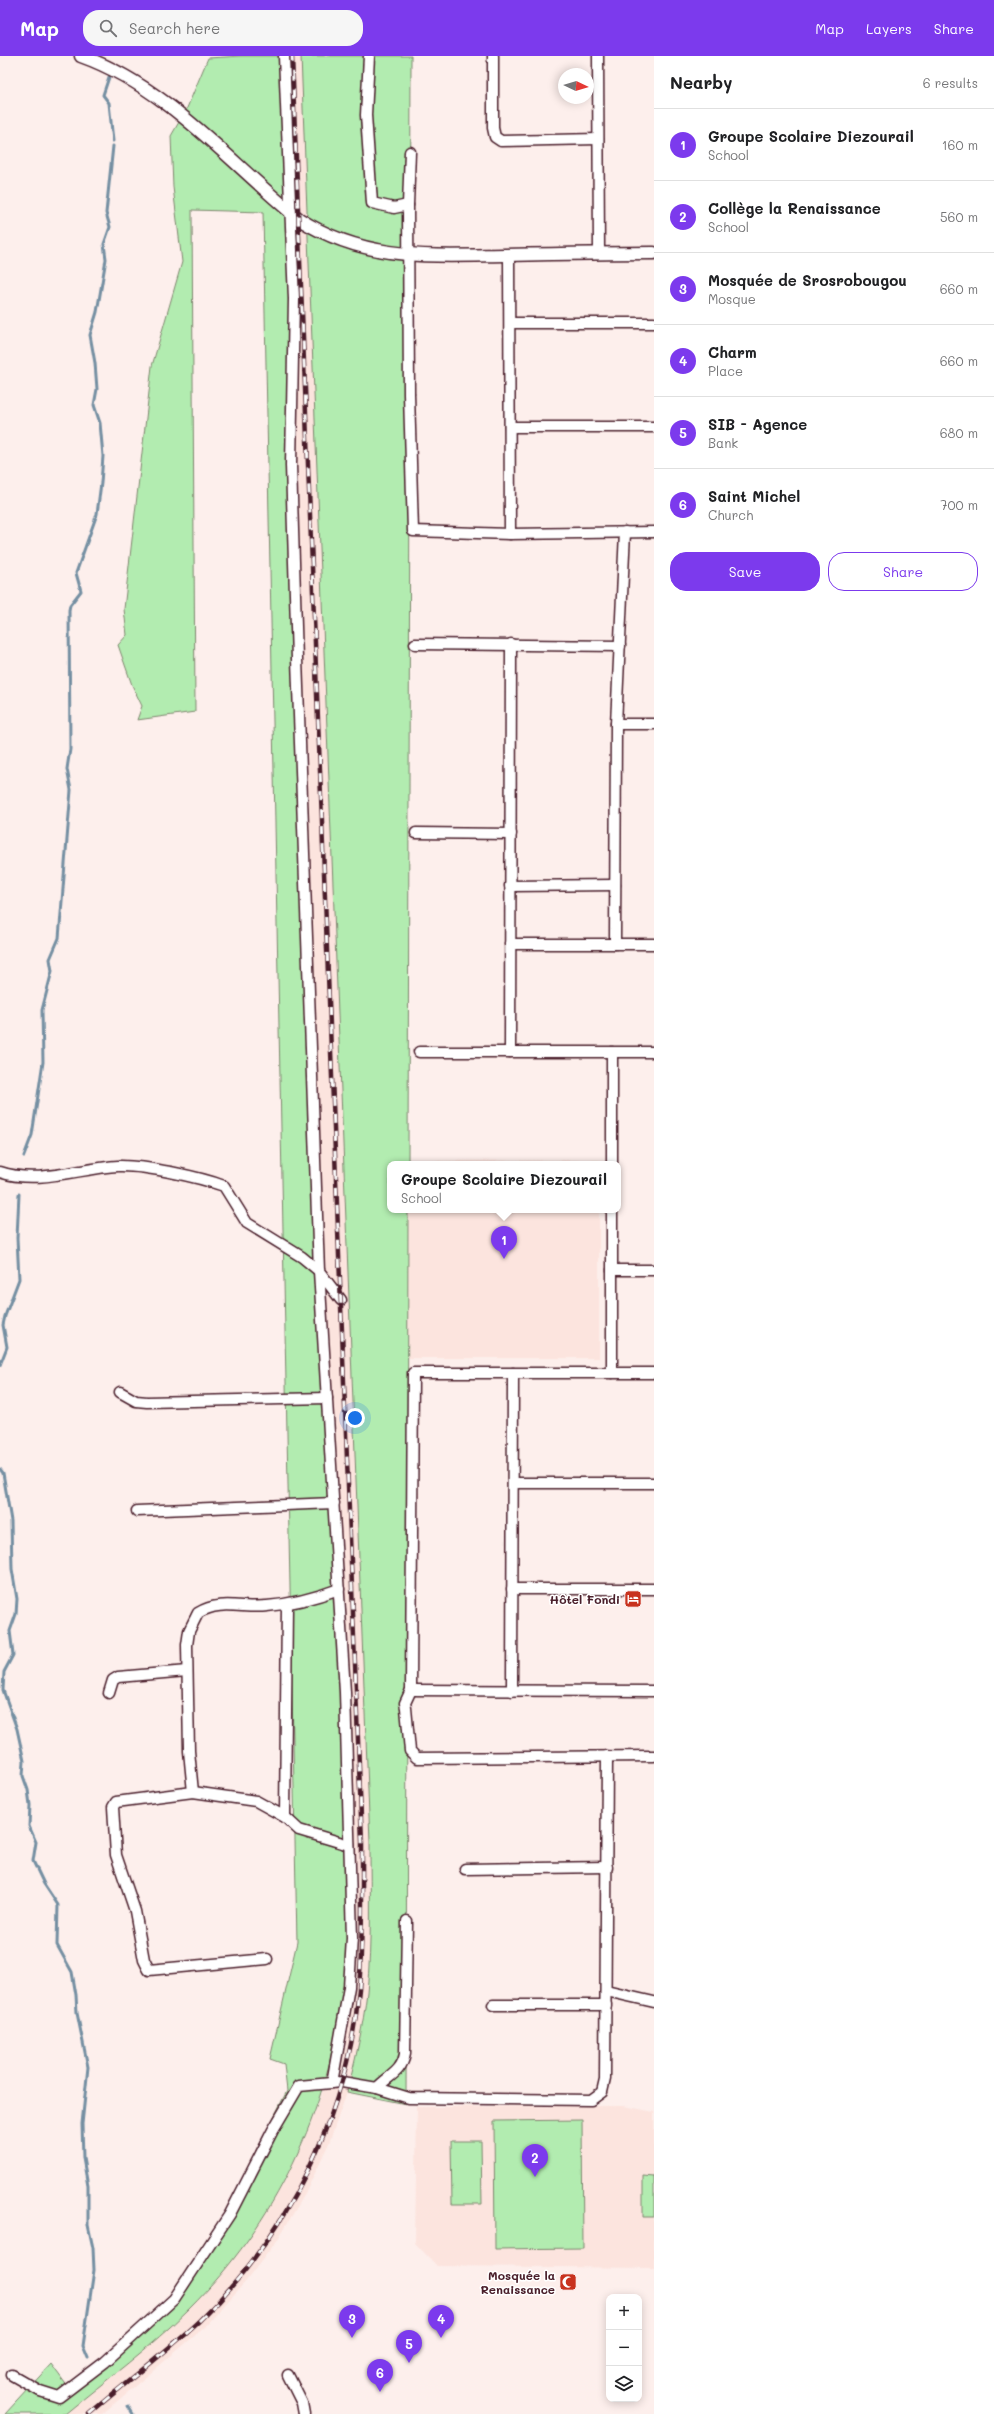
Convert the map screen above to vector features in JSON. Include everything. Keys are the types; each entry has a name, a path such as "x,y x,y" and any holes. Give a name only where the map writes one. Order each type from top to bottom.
{"street":[{"path":"81,56 104,64 130,78 166,102 290,212 320,232 345,242 409,256 654,253"},
{"path":"284,56 294,299 291,480 319,1271 345,1692 352,1938 349,1987 332,2083"},
{"path":"369,56 366,116 372,202 394,208 408,205"},
{"path":"493,56 493,128 495,137 501,141 598,139"},
{"path":"598,56 599,253"},
{"path":"410,152 408,205 412,528 415,532 510,534 654,532"},
{"path":"509,255 510,534"},
{"path":"510,323 654,323"},
{"path":"510,427 654,427"},
{"path":"615,944 616,724 625,532"},
{"path":"415,644 620,646"},
{"path":"510,1052 511,644"},
{"path":"616,724 654,724"},
{"path":"416,833 511,834"},
{"path":"510,886 616,885"},
{"path":"510,944 654,944"},
{"path":"419,1052 654,1052"},
{"path":"612,1052 612,1161"},
{"path":"0,1172 27,1176 70,1174 119,1166 166,1172 224,1186 230,1194 243,1220 252,1228 302,1257 319,1271 341,1300"},
{"path":"612,1213 612,1373"},
{"path":"612,1270 654,1270"},
{"path":"654,1373 413,1373 411,1690 405,1703 410,1751 417,1758 654,1756"},
{"path":"512,1691 513,1373"},
{"path":"120,1392 136,1401 147,1402 327,1398"},
{"path":"513,1483 654,1483"},
{"path":"137,1511 334,1503"},
{"path":"193,1792 187,1671 189,1631 198,1613 218,1605 265,1607 304,1602 339,1589"},
{"path":"512,1589 654,1589"},
{"path":"285,1818 287,1604"},
{"path":"109,1693 113,1680 118,1677 187,1671"},
{"path":"411,1690 654,1691"},
{"path":"12,2375 40,2391 59,2397 138,2334 174,2299 230,2214 273,2130 299,2086 342,2082 377,2088 409,2098 591,2100 602,2092 605,2079 607,1756"},
{"path":"267,1959 149,1970 135,1911 116,1855 113,1807 116,1802 124,1799 193,1792 256,1801 285,1818 300,1830 349,1845"},
{"path":"465,1869 607,1868"},
{"path":"377,2088 398,2071 404,2064 406,1921"},
{"path":"606,1991 654,2002"},
{"path":"493,2005 606,2004"},
{"path":"288,2375 302,2403 304,2414"}],"shaded area":[{"path":"280,56 301,56 370,1842 370,1940 367,1992 359,2044 347,2092 329,2143 305,2194 276,2242 246,2281 205,2327 102,2414 65,2414 141,2351 256,2228 284,2182 307,2133 325,2085 347,1842 300,651"},
{"path":"599,1160 599,1161 408,1161"},
{"path":"408,1213 599,1213 599,1358 408,1358"},
{"path":"624,2106 654,2112 654,2268 437,2266 415,2243 417,2107"}],"green space":[{"path":"280,56 287,197 300,651 347,1842 345,1973 336,2036 325,2080 311,2122 293,2163 272,2202 248,2240 220,2276 189,2309 144,2350 65,2414 5,2414 51,2364 68,2387 177,2292 215,2232 287,2091 284,2064 270,2059 297,1942 263,212 192,210 195,712 137,720 142,706 132,685 118,645 127,635 124,609 152,366 182,262 173,187 171,136 187,108 208,58"},
{"path":"301,56 411,56 408,1161 387,1161 387,1213 408,1213 406,2104 347,2092 359,2042 369,1973 370,1842"},
{"path":"582,2120 583,2248 495,2249 494,2121"},
{"path":"451,2141 481,2141 482,2204 452,2204"},
{"path":"643,2176 654,2177 654,2217 643,2217"}],"waterway":[{"path":"109,77 103,95 109,103 113,141"},
{"path":"24,1156 32,1135 43,1062 42,1010 52,971 50,959 59,938 71,790 67,769 70,749 69,610 70,605 81,591 76,573 97,514 101,483 103,456 100,423 94,405 97,389 95,363 90,335 97,312 106,259 104,244 110,227 106,213 113,146"},
{"path":"0,1365 7,1347 3,1325 19,1279 17,1238 19,1194"},
{"path":"0,1469 3,1473 11,1521 12,1569 17,1599 16,1614 10,1631 13,1655 4,1672 3,1690 17,1729 24,1761 23,1776 28,1790 30,1805 29,1826 36,1842 33,1861 44,1884 58,1905 57,1945 72,1972 77,2013 88,2067 82,2124 83,2158 88,2186 88,2225 93,2248 94,2270 83,2346 88,2358"},
{"path":"128,2406 133,2414"}],"railway":[{"path":"89,2414 199,2321 231,2287 260,2250 286,2211 308,2169 327,2126 342,2081 353,2035 359,1989 362,1934 362,1842 292,56"}],"place":[{"name":"Groupe Scolaire Diezourail","path":"504,1259"},
{"name":"Hôtel Fondi","path":"633,1599"},
{"name":"Collège la Renaissance","path":"535,2177"},
{"name":"Mosquée la Renaissance","path":"568,2282"},
{"name":"Mosquée de Srosrobougou","path":"352,2338"},
{"name":"Charm","path":"441,2338"},
{"name":"SIB - Agence","path":"409,2363"},
{"name":"Saint Michel","path":"380,2392"}]}
